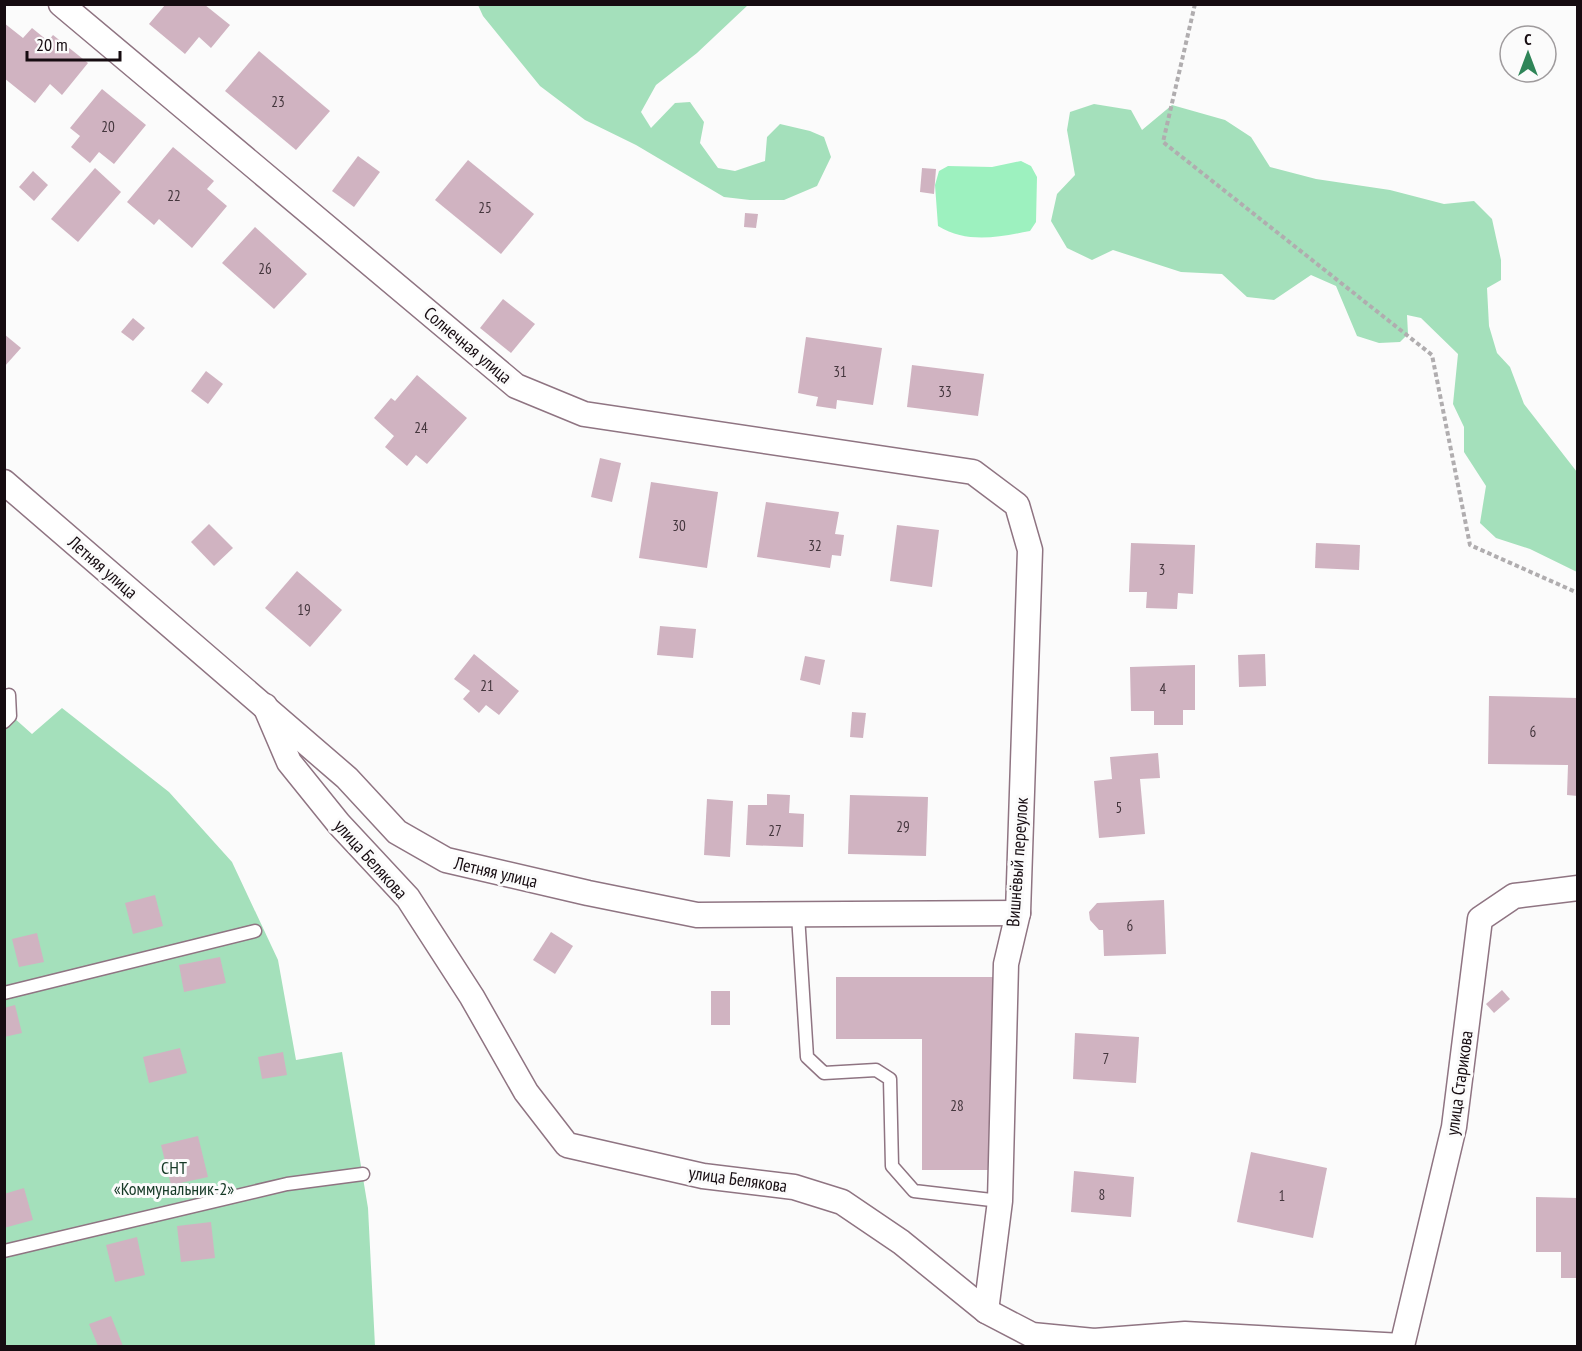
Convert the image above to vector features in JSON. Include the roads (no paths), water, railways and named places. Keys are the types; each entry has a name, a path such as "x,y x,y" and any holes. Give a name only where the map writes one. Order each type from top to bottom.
{"street":[{"name":"Солнечная улица","path":"62,4 516,386 584,414 974,472"},
{"name":"Вишнёвый переулок","path":"974,472 1017,505 1030,550 1017,913 1006,964 1000,1201 986,1311"},
{"name":"Летняя улица","path":"4,482 347,778 397,832 446,860 588,893 697,915 1017,913"},
{"name":"улица Белякова","path":"265,706 289,762 339,824 408,898 472,997 526,1092 567,1145 703,1176 794,1187 842,1202 901,1242 986,1311 1032,1335 1094,1341 1185,1334 1402,1347"},
{"name":"улица Старикова","path":"1402,1347 1454,1127 1480,919 1514,896 1578,888"}],"lane":[{"path":"4,722 10,716 9,695"},
{"path":"798,915 807,1057 824,1073 876,1070 890,1079 892,1166 914,1191 1000,1201"},
{"path":"4,993 255,931"},
{"path":"4,1251 287,1184 363,1174"}],"park label":[{"name":"СНТ «Коммунальник-2»","path":"174,1177"}]}
